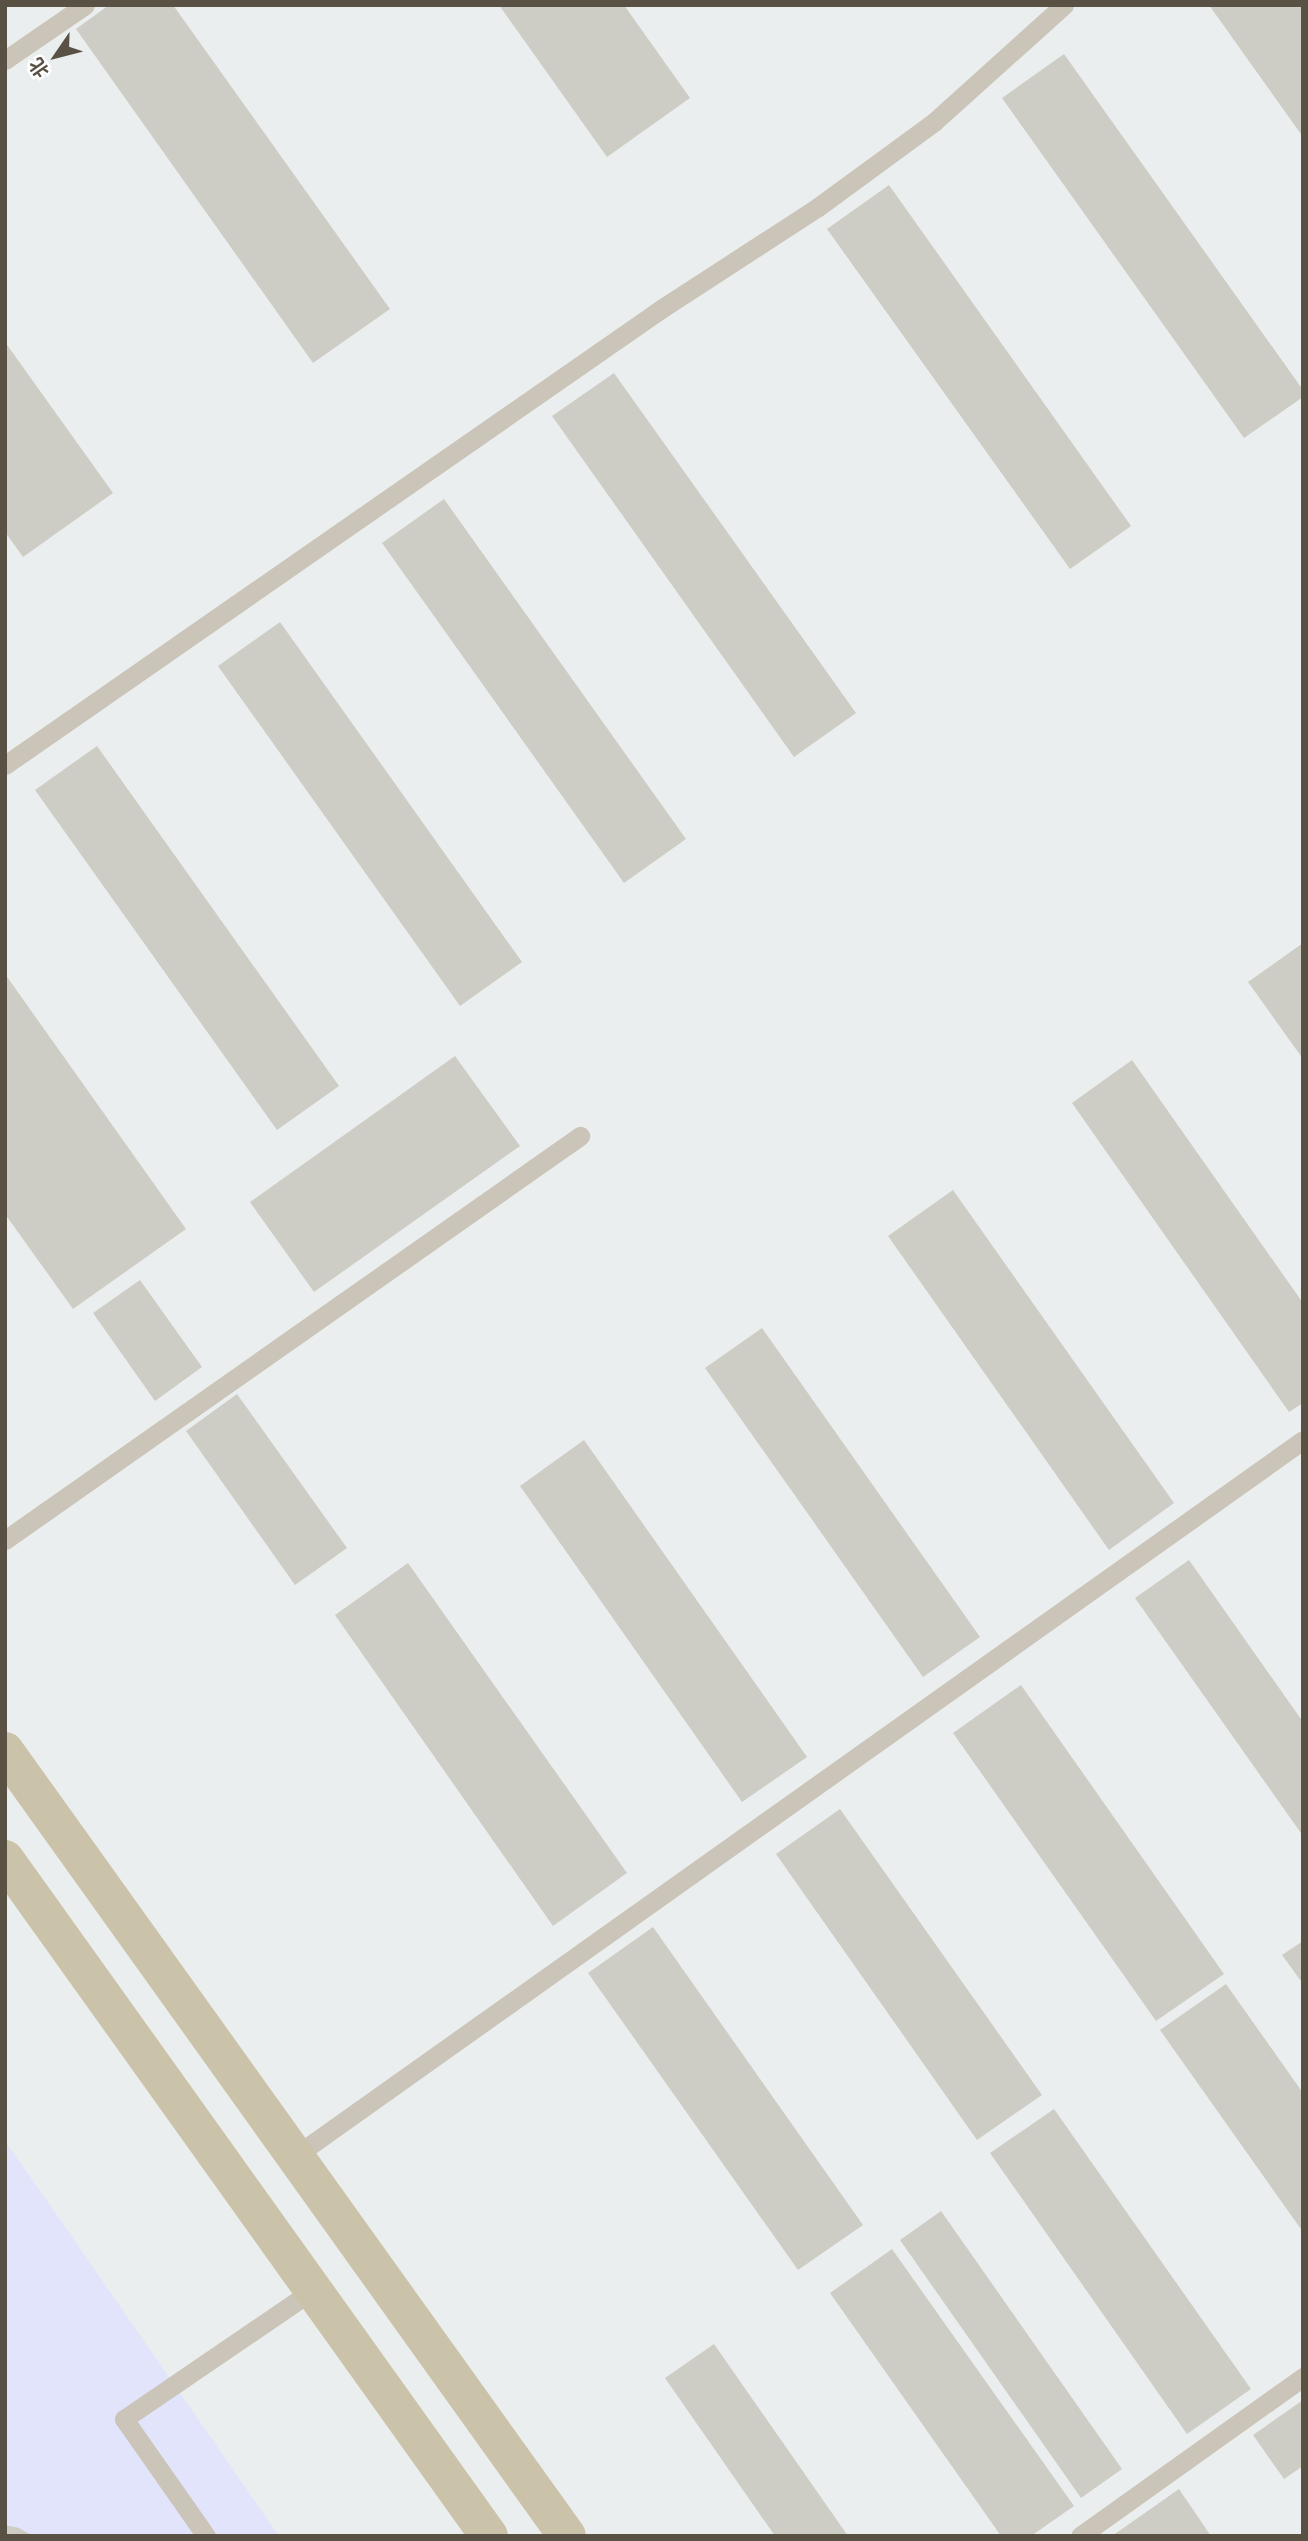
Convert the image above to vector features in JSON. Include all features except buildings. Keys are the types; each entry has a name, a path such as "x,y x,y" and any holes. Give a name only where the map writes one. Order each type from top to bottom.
{"main road":[{"path":"5,1751 567,2536"},
{"path":"5,1859 489,2536"}],"lane":[{"path":"5,60 85,5"},
{"path":"5,765 661,309 818,207 934,122 1064,5"},
{"path":"5,1540 580,1136"},
{"path":"295,2156 1303,1440"},
{"path":"206,2536 124,2419 313,2290"},
{"path":"1080,2536 1303,2377"}],"shaded area":[{"path":"5,2141 52,2208 279,2536 5,2536"}]}
